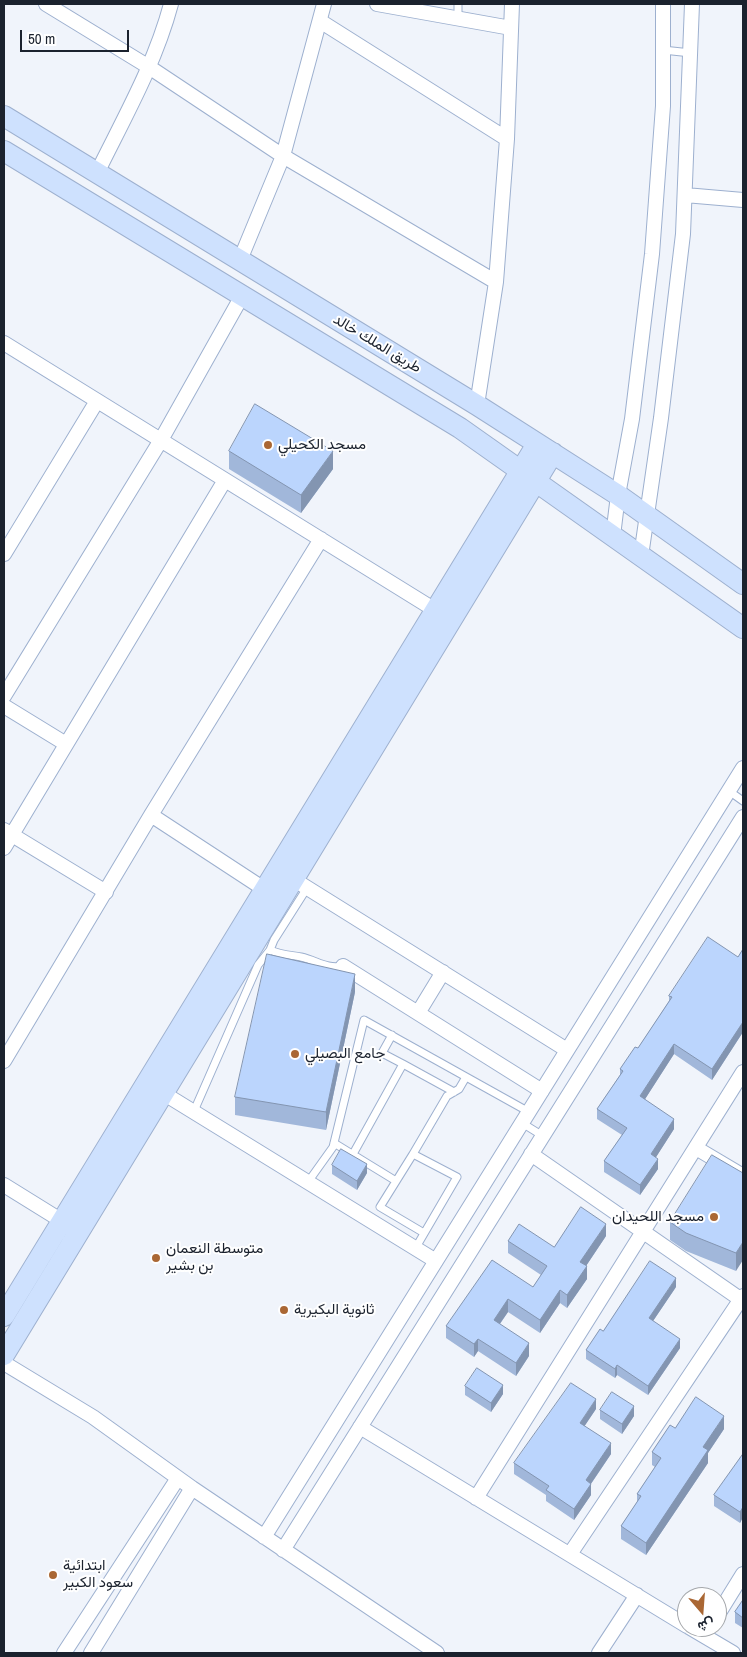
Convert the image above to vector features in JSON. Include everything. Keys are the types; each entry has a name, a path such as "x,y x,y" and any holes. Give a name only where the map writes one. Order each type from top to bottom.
{"street":[{"path":"46,4 149,67 283,156 496,282"},
{"path":"97,173 149,67 166,25 171,4"},
{"path":"240,260 283,156 324,4"},
{"path":"377,4 511,28"},
{"path":"477,405 496,282 507,139 512,4"},
{"path":"613,536 618,495 632,419 652,254 663,106 663,4"},
{"path":"641,556 661,418 684,234 692,4"},
{"path":"320,21 507,139"},
{"name":"طريق الملك خالد","path":"4,116 545,448 618,495 743,584"},
{"path":"4,151 460,428 743,628"},
{"path":"685,195 743,200"},
{"path":"4,696 161,440 242,296"},
{"path":"4,343 435,610"},
{"path":"4,554 97,400"},
{"path":"4,1316 62,1221 209,998 300,883 545,448"},
{"path":"4,1355 163,1092 264,889 435,610 528,476"},
{"path":"4,848 8,832 66,744 225,480"},
{"path":"4,1061 151,815 320,539"},
{"path":"4,706 66,744"},
{"path":"264,1537 743,768"},
{"path":"151,815 264,889"},
{"path":"283,1550 743,817"},
{"path":"8,832 106,892"},
{"path":"300,883 567,1050"},
{"path":"343,966 542,1091"},
{"path":"418,1013 443,972"},
{"path":"476,1498 743,1072"},
{"path":"163,1092 436,1262"},
{"path":"696,1148 743,1176"},
{"path":"532,1154 642,1233 742,1299 570,1554"},
{"path":"4,1186 62,1221"},
{"path":"4,1363 93,1417 192,1488 437,1653"},
{"path":"360,1427 677,1619"},
{"path":"64,1653 178,1478"},
{"path":"90,1653 192,1488"},
{"path":"727,1600 743,1574"},
{"path":"599,1653 637,1595"},
{"path":"714,1637 733,1653"}],"lane":[{"path":"458,4 458,18"},
{"path":"663,50 691,53"},
{"path":"729,791 743,801"},
{"path":"194,1111 258,965 270,950 300,883"},
{"path":"270,950 278,954 302,958 332,968 343,966"},
{"path":"308,1182 333,1147 364,1020 466,1077 526,1117 544,1136"},
{"path":"392,1035 382,1053 454,1092"},
{"path":"353,1154 403,1064"},
{"path":"424,1233 380,1207 447,1096 459,1089 466,1077"},
{"path":"334,1143 396,1180"},
{"path":"413,1154 457,1177 415,1249"}],"building":[{"name":"مسجد الكحيلي","path":"255,404 333,451 301,495 229,451"},
{"path":"708,937 738,957 743,949 743,1022 712,1069 674,1044 640,1096 674,1119 651,1154 658,1159 640,1185 604,1161 627,1128 597,1109 623,1071 620,1069 635,1047 638,1048 672,997 669,996"},
{"name":"جامع البصيلي","path":"267,954 355,974 326,1112 235,1097"},
{"path":"341,1149 367,1164 357,1181 332,1165"},
{"name":"مسجد اللحيدان","path":"712,1155 743,1173 743,1242 736,1253 686,1233 670,1222"},
{"path":"581,1207 606,1224 580,1262 587,1266 567,1295 560,1290 540,1320 508,1299 494,1320 529,1343 516,1363 478,1339 474,1344 446,1326 492,1260 533,1287 547,1266 508,1241 519,1224 554,1247"},
{"path":"650,1261 676,1278 649,1318 680,1339 648,1386 617,1365 615,1369 586,1350 600,1329 603,1331"},
{"path":"477,1368 503,1385 491,1403 465,1386"},
{"path":"571,1383 596,1399 580,1423 611,1443 586,1480 591,1484 574,1509 546,1490 549,1486 514,1463"},
{"path":"612,1392 634,1406 622,1424 600,1410"},
{"path":"696,1397 724,1416 703,1447 708,1450 646,1543 621,1526 641,1496 637,1494 661,1458 652,1452 670,1425 675,1428"},
{"path":"743,1454 743,1507 740,1512 714,1495"},
{"path":"743,1600 743,1618 735,1612"}],"place":[{"name":"مسجد الكحيلي","path":"268,445"},
{"name":"جامع البصيلي","path":"295,1054"},
{"name":"مسجد اللحيدان","path":"714,1217"},
{"name":"متوسطة النعمان بن بشير","path":"156,1258"},
{"name":"ثانوية البكيرية","path":"284,1310"},
{"name":"ابتدائية سعود الكبير","path":"53,1575"}]}
